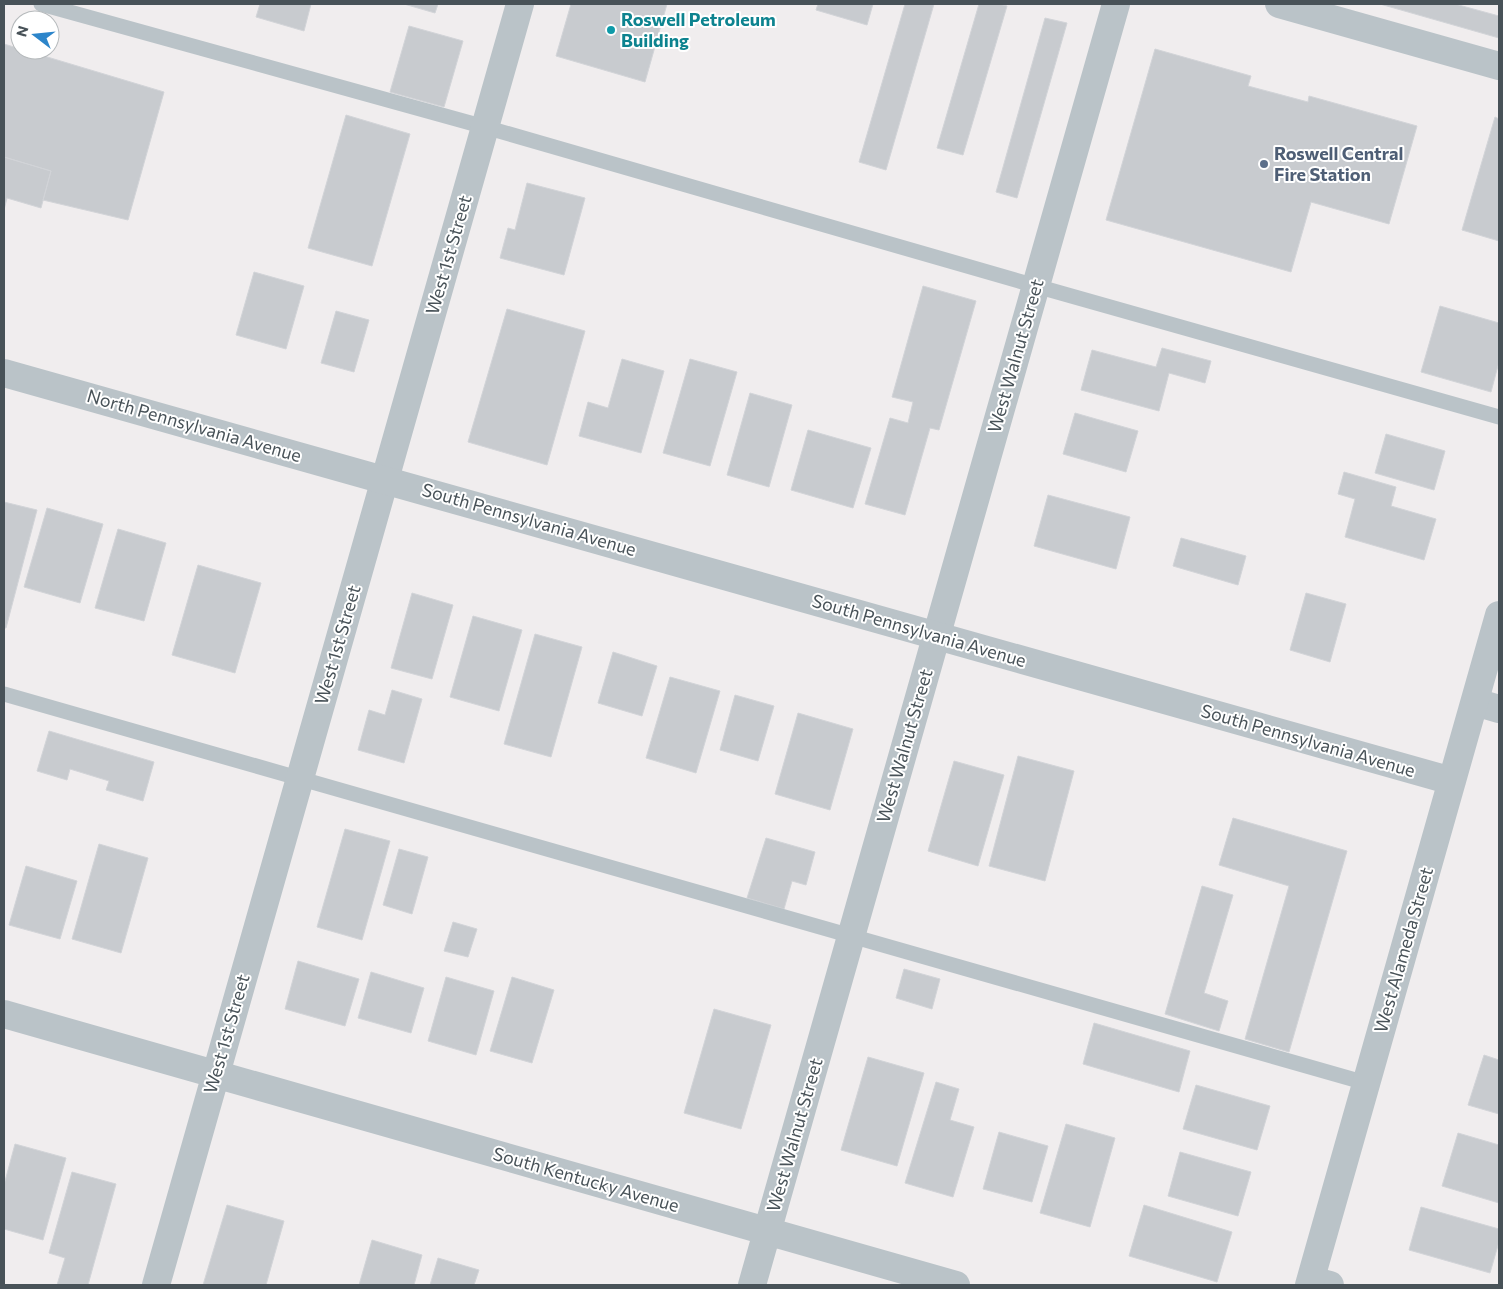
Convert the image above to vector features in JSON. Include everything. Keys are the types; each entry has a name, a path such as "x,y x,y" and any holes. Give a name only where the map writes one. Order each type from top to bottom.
{"street":[{"name":"West 1st Street","path":"156,1285 520,4"},
{"name":"West Walnut Street","path":"752,1285 1116,4"},
{"path":"1280,4 1499,66"},
{"name":"North Pennsylvania Avenue","path":"4,373 385,480"},
{"name":"South Pennsylvania Avenue","path":"385,480 1452,781"},
{"name":"West Alameda Street","path":"1317,1283 1366,1083 1452,781 1487,705 1499,615"},
{"name":"South Kentucky Avenue","path":"4,1014 956,1285"}],"lane":[{"path":"41,4 485,127 1499,417"},
{"path":"4,694 1366,1083"}],"building":[{"path":"260,4 311,4 304,31 256,17"},
{"path":"404,4 438,4 435,13"},
{"name":"Roswell Petroleum Building","path":"571,4 667,4 645,82 556,56"},
{"path":"818,4 873,4 867,25 816,10"},
{"path":"905,4 934,4 886,170 859,162"},
{"path":"979,4 1007,6 963,155 937,148"},
{"path":"1380,4 1455,4 1499,16 1499,38"},
{"path":"1045,18 1067,23 1017,198 996,192"},
{"path":"409,26 463,41 444,107 390,92"},
{"path":"4,44 10,46 10,60 57,60 164,92 128,220 43,200 51,171 4,157"},
{"name":"Roswell Central Fire Station","path":"1155,49 1251,76 1248,86 1308,102 1309,96 1417,126 1389,224 1311,202 1291,272 1106,220"},
{"path":"346,115 410,134 372,266 308,248"},
{"path":"1495,117 1499,119 1499,241 1462,230"},
{"path":"4,157 51,171 41,208 7,198 4,210"},
{"path":"527,183 585,198 564,275 500,258 508,228 515,230"},
{"path":"254,272 304,286 286,349 236,335"},
{"path":"923,286 976,301 939,430 930,428 905,515 865,504 890,418 908,423 913,402 892,397"},
{"path":"1440,306 1499,323 1499,362 1491,392 1421,372"},
{"path":"507,309 585,331 547,465 468,442"},
{"path":"336,311 369,320 354,372 321,363"},
{"path":"1162,348 1211,361 1205,383 1169,373 1159,411 1081,390 1092,350 1156,367"},
{"path":"622,359 664,371 641,453 579,436 588,402 608,408"},
{"path":"690,359 737,372 710,466 663,453"},
{"path":"750,393 792,405 769,487 727,475"},
{"path":"1075,413 1138,431 1126,472 1063,454"},
{"path":"808,430 871,448 853,508 791,490"},
{"path":"1386,434 1445,451 1434,490 1375,473"},
{"path":"1344,472 1396,487 1391,506 1436,519 1424,560 1345,537 1355,499 1338,494"},
{"path":"1048,495 1130,517 1116,569 1034,546"},
{"path":"4,502 37,510 6,628 4,628"},
{"path":"47,508 103,524 80,603 24,587"},
{"path":"118,529 166,543 144,621 95,608"},
{"path":"1181,538 1246,556 1238,585 1173,566"},
{"path":"198,565 261,583 235,673 172,655"},
{"path":"412,593 453,605 432,679 391,668"},
{"path":"1306,593 1346,604 1330,662 1290,650"},
{"path":"473,616 522,630 499,711 450,697"},
{"path":"535,634 582,647 551,757 504,744"},
{"path":"613,652 657,666 642,716 598,703"},
{"path":"670,677 720,691 696,773 646,758"},
{"path":"392,690 422,699 404,763 358,750 369,710 385,715"},
{"path":"735,695 774,706 758,761 720,750"},
{"path":"798,713 853,729 830,810 775,794"},
{"path":"49,731 154,762 143,801 106,790 109,781 70,769 67,780 37,771"},
{"path":"1018,756 1074,771 1045,881 989,866"},
{"path":"954,761 1004,775 978,866 928,851"},
{"path":"1233,818 1347,851 1289,1052 1245,1039 1289,886 1219,865"},
{"path":"345,829 390,841 362,940 317,927"},
{"path":"766,838 815,852 806,885 792,881 784,909 747,898"},
{"path":"99,844 148,858 121,953 72,939"},
{"path":"399,849 428,857 412,914 383,905"},
{"path":"26,866 77,881 60,939 9,925"},
{"path":"1202,886 1233,895 1204,993 1228,1001 1219,1031 1165,1014"},
{"path":"453,922 477,929 468,957 444,951"},
{"path":"298,961 359,979 345,1026 285,1009"},
{"path":"904,969 940,979 932,1009 896,998"},
{"path":"371,972 424,988 411,1033 358,1018"},
{"path":"446,977 494,991 476,1055 428,1041"},
{"path":"512,977 554,990 532,1063 490,1051"},
{"path":"714,1009 771,1025 741,1129 684,1113"},
{"path":"1094,1023 1190,1051 1179,1092 1083,1064"},
{"path":"1484,1055 1499,1060 1499,1114 1468,1105"},
{"path":"868,1057 924,1073 897,1166 841,1150"},
{"path":"936,1082 959,1089 950,1120 974,1127 953,1197 905,1183"},
{"path":"1196,1085 1270,1106 1257,1150 1183,1129"},
{"path":"1066,1124 1115,1138 1090,1227 1040,1213"},
{"path":"999,1132 1048,1146 1032,1202 983,1189"},
{"path":"1458,1133 1499,1145 1499,1203 1442,1186"},
{"path":"15,1144 66,1158 43,1240 4,1229 4,1185"},
{"path":"1180,1152 1251,1172 1238,1216 1168,1196"},
{"path":"72,1172 116,1184 88,1285 57,1285 65,1258 49,1253"},
{"path":"227,1205 284,1221 266,1285 203,1285"},
{"path":"1144,1205 1232,1232 1217,1282 1129,1256"},
{"path":"1421,1207 1499,1229 1499,1242 1490,1273 1409,1250"},
{"path":"372,1240 422,1255 414,1285 359,1285"},
{"path":"438,1258 479,1270 474,1285 430,1285"}],"place":[{"name":"Roswell Petroleum Building","path":"611,30"},
{"name":"Roswell Central Fire Station","path":"1264,164"}]}
